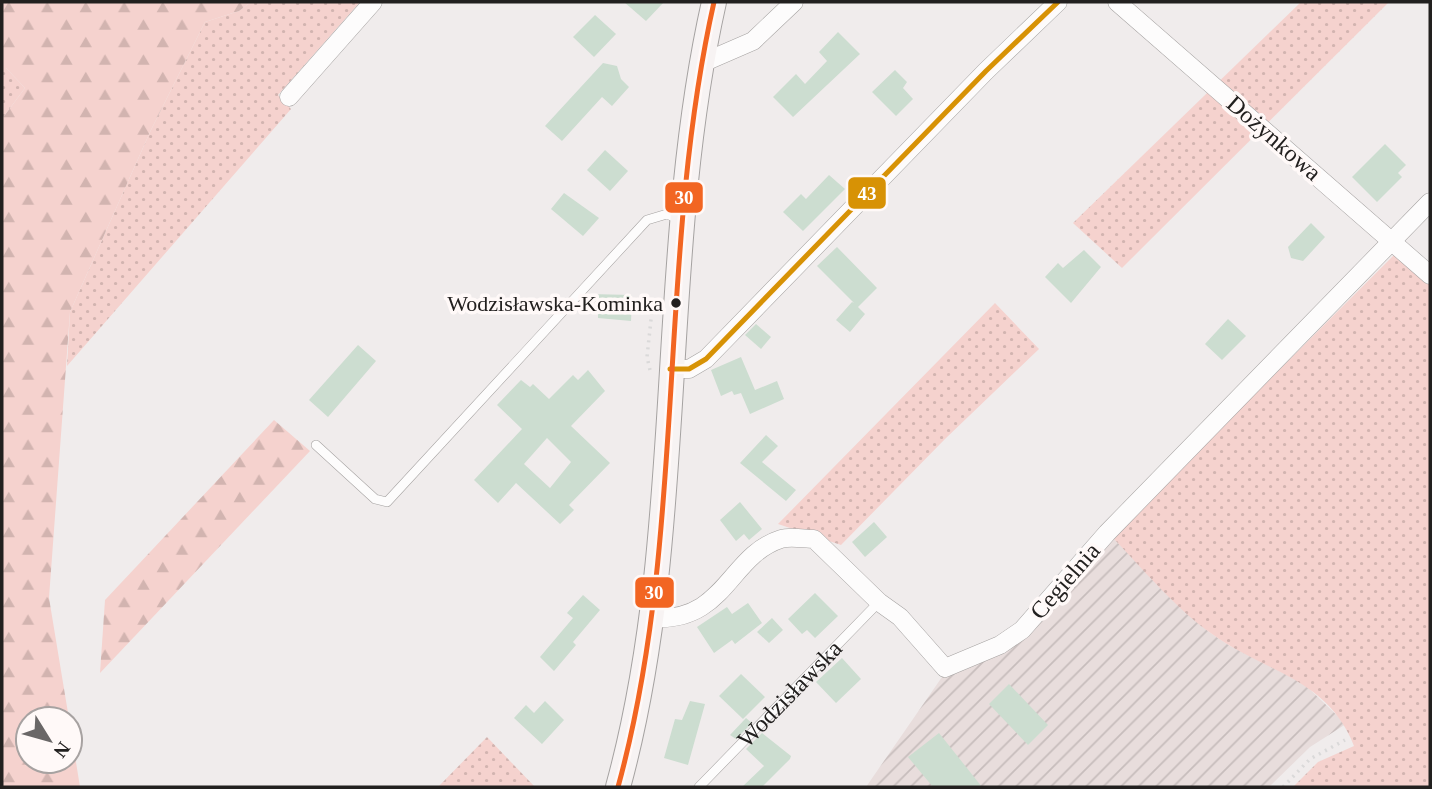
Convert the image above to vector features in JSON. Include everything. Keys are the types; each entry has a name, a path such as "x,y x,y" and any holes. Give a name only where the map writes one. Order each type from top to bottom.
{"main road":[{"path":"618,787 638,704 651,618 670,369 700,64 714,2"}],"street":[{"path":"289,97 373,2"},
{"path":"700,64 753,41 794,2"},
{"path":"670,369 689,369 706,359 986,71 1058,2"},
{"name":"Dożynkowa","path":"1117,2 1430,275"},
{"name":"Cegielnia","path":"651,618 670,619 694,613 766,546 784,538 814,539 879,602 900,617 945,668 1000,645 1021,630 1107,533 1430,202"}],"lane":[{"path":"316,445 375,499 387,502 647,220 667,214 684,222"},
{"name":"Wodzisławska","path":"699,787 879,602"}],"path":[{"path":"1283,787 1310,760 1345,740"}],"shaded area":[{"path":"1112,537 1209,632 1230,646 1299,679 1346,724 1310,747 1269,787 866,787 942,677 1010,645"}],"green space":[{"path":"2,2 251,2 239,11 205,22 150,132 70,312 49,598 67,705 14,705 14,775 78,775 80,787 2,787 2,119 25,88 6,68 2,68"},
{"path":"251,2 360,2 278,95 291,109 67,366 70,312 150,132 205,22 239,11"},
{"path":"1301,2 1389,2 1122,268 1073,223"},
{"path":"2,68 6,68 25,88 2,119"},
{"path":"1404,245 1430,270 1430,787 1293,787 1318,762 1354,746 1343,723 1328,705 1311,691 1232,647 1198,624 1112,537"},
{"path":"995,303 1039,349 945,439 841,545 778,524"},
{"path":"274,420 310,451 100,673 105,600"},
{"path":"487,737 535,787 438,787"}],"building":[{"path":"624,2 664,2 646,21"},
{"path":"595,15 616,34 594,57 573,37"},
{"path":"838,32 860,54 793,117 773,97 796,74 805,84 827,61 819,52"},
{"path":"603,63 617,66 621,79 629,87 612,106 602,97 562,141 545,126"},
{"path":"895,70 907,82 903,88 913,99 896,116 872,92"},
{"path":"1385,144 1406,165 1398,173 1402,177 1377,202 1352,177"},
{"path":"605,150 628,171 610,191 587,170"},
{"path":"829,175 845,189 803,231 783,212 801,194 806,199"},
{"path":"564,193 599,218 583,236 551,209"},
{"path":"1311,223 1325,237 1303,261 1291,258 1288,247"},
{"path":"837,247 877,288 858,307 865,314 850,332 836,320 852,302 854,303 817,266"},
{"path":"1084,250 1101,267 1071,303 1045,277 1058,263 1063,268"},
{"path":"589,294 632,295 631,321 598,318 598,305"},
{"path":"1228,319 1246,336 1222,360 1205,344"},
{"path":"756,324 771,337 761,349 745,335"},
{"path":"358,345 376,361 328,417 309,400"},
{"path":"741,357 755,390 777,381 784,399 750,414 741,393 734,395 732,391 721,396 711,370"},
{"path":"588,370 605,391 571,426 610,463 569,505 574,510 560,524 516,483 498,503 474,480 522,429 497,405 521,380 530,387 533,384 549,399 573,375 578,380","holes":["547,438 571,462 550,488 524,464"]},
{"path":"766,435 778,446 762,462 796,490 786,501 740,463"},
{"path":"740,502 762,529 749,540 744,534 736,541 720,520"},
{"path":"874,522 887,537 865,557 852,542"},
{"path":"815,593 838,616 815,638 807,630 802,634 788,619"},
{"path":"583,595 600,610 573,642 576,645 554,671 540,657 573,618 567,613"},
{"path":"748,603 762,623 735,644 732,640 714,653 697,627 727,607 732,614"},
{"path":"772,618 783,630 769,643 757,632"},
{"path":"842,658 861,679 836,703 816,682"},
{"path":"741,674 765,697 743,719 719,696"},
{"path":"1009,684 1048,725 1028,745 989,704"},
{"path":"545,701 564,720 542,744 514,718 526,705 534,713"},
{"path":"690,701 705,704 688,765 664,758 675,719 682,720"},
{"path":"746,718 752,723 736,739 730,735"},
{"path":"762,733 791,756 790,759 762,787 742,787 764,766 746,749"},
{"path":"939,733 982,787 933,787 908,757"}],"transit line":[{"name":"30","path":"618,787 640,691 654,593 664,495 684,198 696,99 714,2"},
{"name":"43","path":"670,369 689,369 706,359 986,71 1058,2"}],"place":[{"name":"Wodzisławska-Kominka","path":"676,303"}]}
